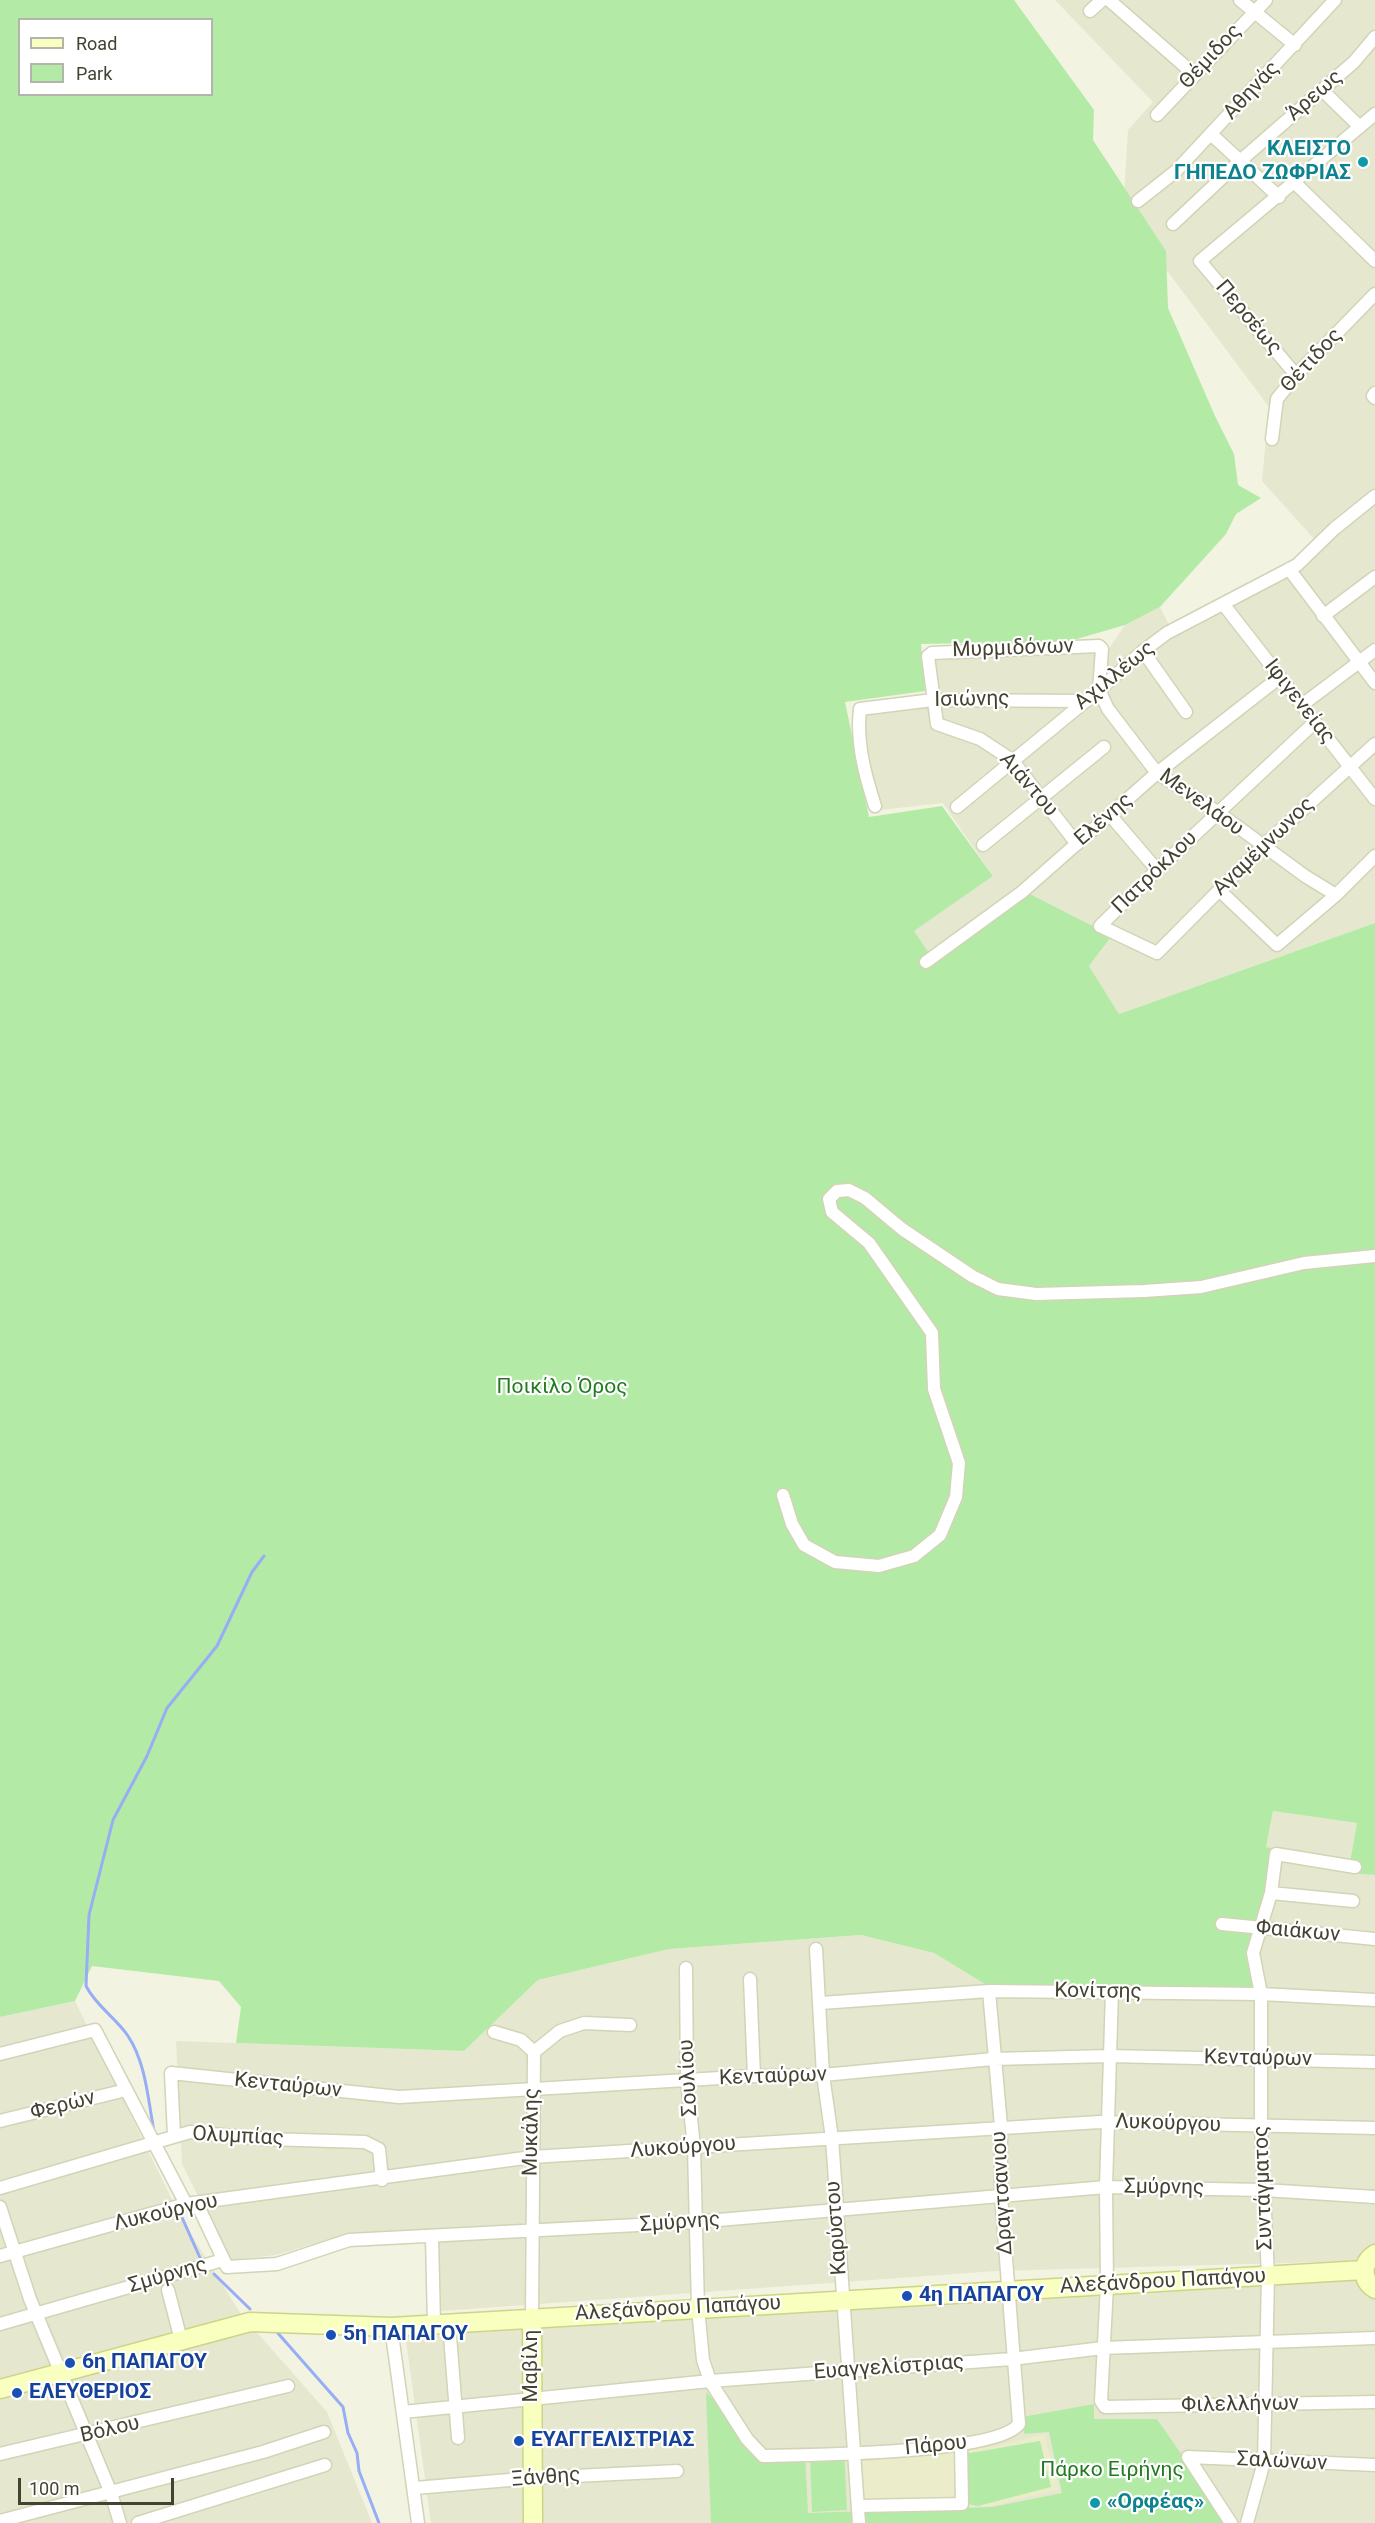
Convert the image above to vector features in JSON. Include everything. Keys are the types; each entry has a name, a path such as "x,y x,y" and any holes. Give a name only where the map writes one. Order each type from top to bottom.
{"street":[{"path":"1090,11 1102,0"},
{"path":"1109,0 1195,75"},
{"path":"1240,0 1295,45"},
{"name":"Θέμιδος","path":"1157,115 1266,0"},
{"name":"Αθηνάς","path":"1138,201 1176,171 1335,0"},
{"name":"Άρεως","path":"1173,224 1239,161 1354,62 1375,37"},
{"path":"1322,90 1360,127"},
{"path":"1211,134 1278,197 1375,114"},
{"path":"1295,183 1375,261"},
{"name":"Περσέως","path":"1278,197 1200,261 1296,375"},
{"name":"Θέτιδος","path":"1272,439 1277,399 1296,375 1375,294"},
{"path":"1365,305 1375,314"},
{"name":"Αχιλλέως","path":"957,807 1083,700 1099,690 1167,633 1289,569 1375,496"},
{"path":"1289,569 1375,683"},
{"path":"1323,616 1375,577"},
{"name":"Ιφιγενείας","path":"1224,605 1375,799"},
{"name":"Μυρμιδόνων","path":"933,700 928,656 932,652 1016,647 1099,646 1101,649 1099,690"},
{"path":"1302,705 1375,650"},
{"path":"1143,651 1186,712"},
{"name":"Ελένης","path":"926,962 1022,892 1157,773 1280,677"},
{"name":"Μενελάου","path":"1099,690 1108,709 1157,773 1219,813 1262,846 1336,895"},
{"name":"Ισιώνης","path":"875,806 863,759 858,725 860,709 933,700 1083,700"},
{"name":"Αιάντου","path":"933,700 938,724 980,739 1012,760 1077,844"},
{"name":"Πατρόκλου","path":"1156,953 1100,926 1315,722"},
{"name":"Αγαμέμνωνος","path":"1156,953 1262,846 1375,744"},
{"path":"984,845 1104,747"},
{"path":"1110,815 1157,870"},
{"path":"1219,890 1276,945 1336,895 1375,856"},
{"path":"783,1495 792,1524 804,1545 835,1562 879,1566 914,1556 940,1535 956,1497 960,1463 934,1389 932,1333 869,1243 832,1212 829,1199 837,1191 849,1190 865,1198 902,1230 972,1276 998,1289 1047,1293 1201,1287 1304,1263 1375,1256"},
{"name":"Συντάγματος","path":"1247,2523 1264,2462 1268,2276 1262,2127 1261,1994 1253,1953 1271,1893 1276,1854 1355,1867"},
{"path":"1271,1893 1353,1901"},
{"name":"Φαιάκων","path":"1222,1924 1375,1939"},
{"name":"Καρύστου","path":"816,1949 821,2003 823,2075 832,2138 842,2300 856,2454 859,2523"},
{"name":"Σουλίου","path":"686,1968 687,2081 694,2147 698,2308 703,2360 710,2381 747,2439 764,2456 856,2454"},
{"path":"750,1979 754,2076"},
{"name":"Κονίτσης","path":"821,2003 989,1990 1261,1994 1375,2000"},
{"name":"Δραγτσανιου","path":"989,1990 993,2058 1001,2126 1001,2195 1012,2359 1019,2419 1014,2430"},
{"path":"1103,2348 1107,2285 1106,2187 1110,2122 1109,2056 1112,1991"},
{"path":"494,2032 521,2040 534,2052 560,2031 584,2023 630,2025"},
{"path":"0,2054 95,2030 186,2204 198,2208 223,2260"},
{"name":"Μυκάλης","path":"532,2317 534,2052"},
{"name":"Κενταύρων","path":"174,2136 171,2073 399,2097 754,2076 823,2075 993,2058 1109,2056 1375,2062"},
{"name":"Φερών","path":"0,2121 126,2090"},
{"name":"Λυκούργου","path":"0,2256 186,2204 382,2180 532,2157 1001,2126 1110,2122 1375,2128"},
{"name":"Ολυμπίας","path":"0,2188 152,2142 194,2132 266,2139 365,2142 379,2149 382,2180"},
{"name":"Σμύρνης","path":"0,2324 223,2260 227,2267 277,2264 349,2240 695,2222 1106,2187 1264,2190 1375,2197"},
{"path":"0,2207 37,2315 111,2493 120,2523"},
{"path":"432,2237 441,2324 458,2438"},
{"path":"1375,2254 1368,2260 1364,2270 1367,2282 1375,2289"},
{"name":"Αλεξάνδρου Παπάγου","path":"0,2389 250,2322 392,2327 1364,2270"},
{"path":"168,2290 181,2340"},
{"name":"Μαβίλη","path":"532,2317 533,2523"},
{"path":"392,2327 418,2523"},
{"name":"Ευαγγελίστριας","path":"403,2412 710,2381 1012,2359 1103,2348 1375,2338"},
{"name":"Φιλελλήνων","path":"1103,2348 1100,2398 1106,2407 1375,2402"},
{"name":"Βόλου","path":"0,2454 86,2436 288,2386"},
{"name":"Πάρου","path":"856,2454 961,2444 1004,2436 1014,2430"},
{"path":"0,2522 263,2452 324,2432"},
{"path":"859,2506 962,2504 961,2444"},
{"name":"Σαλώνων","path":"1231,2523 1188,2457 1375,2465"},
{"path":"138,2523 325,2465"},
{"name":"Ξάνθης","path":"415,2488 533,2478 677,2471"}],"shaded area":[{"path":"1055,0 1375,0 1375,923 1119,1014 1089,966 1112,937 929,953 913,931 993,876 943,803 880,810 864,731 866,715 939,704 934,658 1108,650 1125,625 1160,607 1170,627 1240,586 1290,562 1315,540 1262,481 1269,407 1123,212 1128,130 1153,102"},
{"path":"1273,1811 1357,1823 1348,1872 1375,1875 1375,2245 1354,2261 996,2271 441,2311 438,2231 346,2234 276,2255 230,2260 182,2164 176,2041 464,2051 538,1980 669,1949 861,1935 934,1953 988,1986 1249,1954 1275,1850 1266,1848"},
{"path":"75,2001 181,2218 242,2316 0,2381 0,2017"},
{"path":"1375,2278 1375,2523 431,2523 405,2333"},
{"path":"254,2329 327,2412 372,2523 0,2523 0,2400"},
{"path":"1044,2434 1059,2489 991,2506 863,2506 860,2455 993,2447"}],"green space":[{"name":"Ποικίλο Όρος","path":"0,0 1014,0 1094,110 1093,140 1166,251 1168,308 1234,454 1238,485 1261,498 1236,514 1226,534 1160,607 1125,625 1070,641 921,644 925,691 845,702 869,817 942,806 993,876 914,931 929,953 1022,890 1112,936 1089,966 1119,1014 1375,923 1375,1875 1348,1873 1357,1823 1273,1811 1266,1847 1275,1850 1267,1893 1249,1954 1256,1991 988,1986 934,1953 861,1935 669,1949 538,1980 464,2051 236,2043 241,2007 219,1981 92,1966 75,2001 0,2017"},
{"name":"Πάρκο Ειρήνης","path":"706,2392 770,2456 805,2454 808,2513 992,2507 1062,2493 1049,2432 1024,2434 1022,2417 1094,2404 1094,2419 1157,2419 1229,2523 711,2523"},
{"path":"1040,2441 1051,2487 978,2506 967,2504 964,2454"},
{"path":"844,2450 847,2510 812,2512 810,2455"}],"waterway":[{"path":"154,2131 146,2082 134,2047 128,2036 95,2000 86,1986 89,1915 113,1820 147,1756 167,1708 217,1646 252,1572 264,1556"},
{"path":"180,2213 201,2260"},
{"path":"214,2274 250,2309"},
{"path":"276,2331 343,2407 348,2433 357,2453 359,2471 379,2523"}],"place":[{"name":"ΚΛΕΙΣΤΟ ΓΗΠΕΔΟ ΖΩΦΡΙΑΣ","path":"1363,162"},
{"name":"4η ΠΑΠΑΓΟΥ","path":"907,2296"},
{"name":"5η ΠΑΠΑΓΟΥ","path":"331,2335"},
{"name":"6η ΠΑΠΑΓΟΥ","path":"70,2363"},
{"name":"ΕΛΕΥΘΕΡΙΟΣ","path":"17,2393"},
{"name":"ΕΥΑΓΓΕΛΙΣΤΡΙΑΣ","path":"519,2441"},
{"name":"«Ορφέας»","path":"1095,2503"}]}
